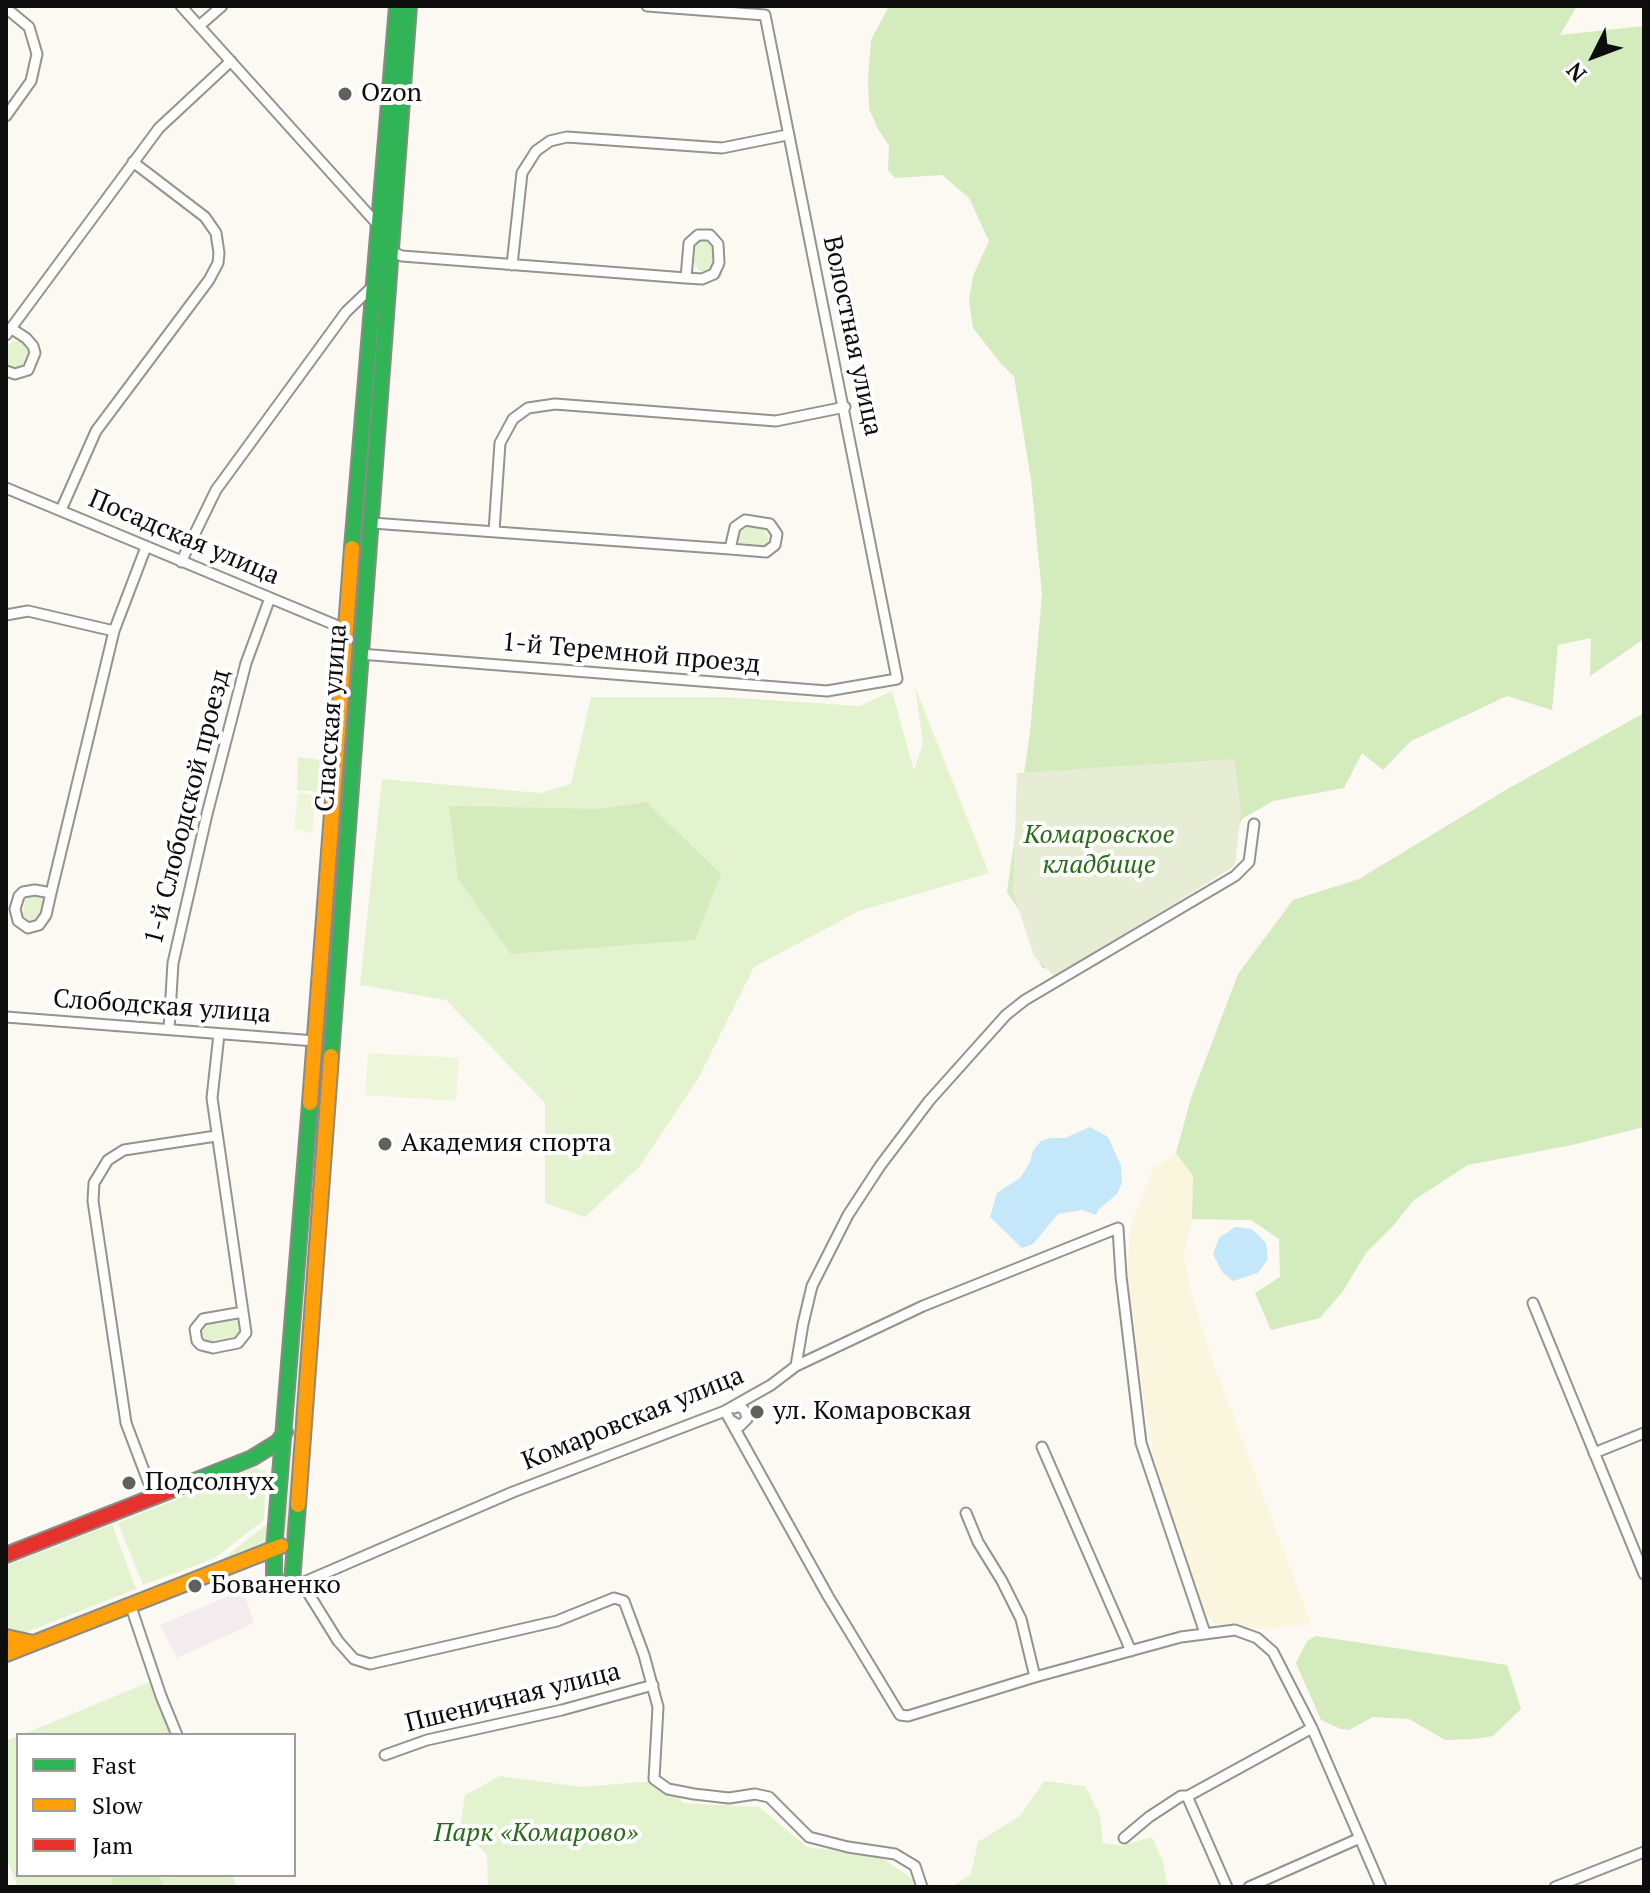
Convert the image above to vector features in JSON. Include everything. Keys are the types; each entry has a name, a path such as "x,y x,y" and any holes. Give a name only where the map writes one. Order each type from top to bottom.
{"street":[{"path":"181,6 386,228"},
{"path":"199,26 222,6"},
{"name":"Спасская улица","path":"397,6 386,228 392,252 290,1583 274,1574 274,1549 374,286 386,228 409,6"},
{"path":"647,6 765,15 773,6"},
{"path":"6,8 29,27 37,54 31,81 6,116"},
{"name":"Волостная улица","path":"765,15 897,679"},
{"path":"6,371 15,374 28,370 35,353 26,338 9,332 159,128 231,61"},
{"path":"512,265 522,173 530,158 550,141 567,137 722,148 787,135"},
{"path":"61,510 96,431 209,280 218,263 219,243 205,217 133,162"},
{"path":"392,252 402,256 686,278 709,278 717,269 718,244 710,235 698,235 689,243 686,278"},
{"path":"181,562 216,490 346,312 374,286"},
{"path":"494,531 500,443 513,419 528,408 555,404 776,421 845,407"},
{"name":"Посадская улица","path":"6,488 345,629"},
{"path":"372,523 766,552 775,545 777,534 770,524 745,520 735,527 730,549"},
{"path":"51,893 35,890 23,892 15,909 18,921 28,928 39,925 46,915 114,631 146,547"},
{"name":"1-й Слободской проезд","path":"169,1029 173,963 207,814 246,663 270,598"},
{"path":"6,615 28,611 114,631"},
{"name":"1-й Теремной проезд","path":"360,654 827,691 897,679"},
{"path":"796,1366 812,1286 826,1257 848,1215 880,1166 929,1101 1006,1015 1025,1000 1235,876 1249,862 1254,824"},
{"name":"Слободская улица","path":"6,1017 315,1041"},
{"path":"219,1034 212,1098 216,1136 243,1312 246,1333 238,1343 213,1348 197,1341 195,1329 203,1319 243,1312"},
{"path":"154,1497 126,1423 93,1201 94,1183 102,1166 124,1150 216,1136"},
{"path":"305,1159 323,1161"},
{"name":"Комаровская улица","path":"290,1583 513,1492 727,1410 771,1385 796,1366 923,1306 1118,1228 1141,1443 1205,1633"},
{"path":"1533,1303 1644,1574"},
{"path":"732,1421 740,1426 747,1419 740,1406 727,1410 732,1421 828,1596 900,1715 908,1716 1181,1637 1235,1630 1257,1638 1273,1652 1312,1728 1381,1887"},
{"path":"6,1555 252,1458 278,1442 284,1432 303,1433"},
{"path":"1594,1453 1644,1433"},
{"path":"1042,1447 1131,1651"},
{"path":"966,1513 978,1542 1021,1619 1035,1677"},
{"path":"6,1654 294,1540"},
{"name":"Пшеничная улица","path":"290,1583 354,1659 370,1664 557,1621 614,1598 624,1601 658,1707 654,1779 668,1789 729,1798 755,1794 769,1797 809,1837 895,1854 915,1866 922,1887"},
{"path":"130,1604 176,1733"},
{"path":"6,1637 34,1643"},
{"name":"Пшеничная улица","path":"385,1755 427,1740 562,1710 653,1685"},
{"path":"1124,1838 1181,1796 1187,1796 1312,1728"},
{"path":"1187,1796 1227,1887"},
{"path":"1249,1887 1360,1838"},
{"path":"1555,1887 1644,1852"}],"shaded area":[{"path":"1176,1153 1193,1176 1192,1219 1184,1256 1190,1288 1211,1357 1311,1624 1266,1629 1215,1624 1205,1613 1190,1573 1154,1459 1134,1341 1127,1267 1131,1225 1153,1169"},
{"path":"243,1590 254,1623 177,1658 160,1625"}],"green space":[{"path":"889,6 1577,6 1560,35 1644,26 1644,639 1590,676 1591,638 1558,645 1552,710 1507,696 1411,741 1383,770 1362,753 1344,788 1273,801 1242,819 1227,853 1053,969 1042,968 1021,913 1007,892 1030,732 1042,594 1031,480 1014,376 973,328 969,300 973,276 989,241 969,198 942,175 895,178 888,170 889,146 869,109 871,40"},
{"path":"705,239 714,246 713,265 707,271 700,271 693,263 694,250 695,244"},
{"path":"379,267 385,267 363,584 357,584"},
{"path":"18,341 28,345 32,355 28,365 18,369 8,365 4,355 8,345"},
{"path":"745,526 764,529 769,538 767,544 762,547 739,542 737,533"},
{"path":"351,660 357,661 330,1004 324,1003"},
{"path":"915,687 989,873 859,911 754,967 699,1077 640,1166 585,1217 545,1203 545,1103 446,1000 360,985 382,779 540,793 571,784 591,697 722,697 860,706 892,691 914,771 923,743"},
{"path":"1644,713 1644,1127 1468,1165 1414,1200 1366,1253 1343,1291 1320,1318 1271,1330 1255,1293 1280,1277 1279,1239 1251,1220 1192,1219 1193,1176 1176,1153 1191,1098 1238,974 1293,900 1359,879 1509,788"},
{"path":"298,757 320,760 318,792 297,790"},
{"name":"Комаровское кладбище","path":"1234,759 1241,811 1235,866 1055,977 1034,956 1013,892 1017,773"},
{"path":"298,793 316,795 312,833 294,829"},
{"path":"646,802 721,874 695,940 511,954 458,879 449,806 600,809"},
{"path":"32,894 43,897 45,903 42,918 33,925 22,917 25,900"},
{"path":"368,1053 459,1058 456,1101 365,1095"},
{"path":"319,1077 325,1078 317,1153 313,1151"},
{"path":"313,1175 317,1178 298,1419 294,1421"},
{"path":"234,1317 241,1321 244,1328 238,1337 202,1342 199,1329 202,1326"},
{"path":"293,1444 296,1447 287,1536 284,1533"},
{"path":"251,1467 266,1471 273,1484 272,1491 240,1472"},
{"path":"234,1476 265,1495 264,1520 213,1559 143,1585 118,1523"},
{"path":"271,1521 266,1543 219,1562"},
{"path":"112,1524 136,1589 14,1637 6,1634 6,1566"},
{"path":"1316,1636 1507,1665 1521,1709 1493,1736 1475,1739 1445,1740 1409,1719 1373,1717 1349,1730 1341,1729 1321,1720 1296,1663 1307,1641"},
{"path":"152,1681 173,1733 26,1733"},
{"path":"16,1737 16,1877 233,1877 237,1887 18,1887 6,1857 6,1741"},
{"name":"Парк «Комарово»","path":"500,1776 581,1787 666,1780 683,1803 759,1807 807,1847 881,1857 924,1887 488,1887 487,1854 460,1829 465,1795"},
{"path":"1044,1781 1085,1786 1100,1816 1103,1843 1121,1846 1152,1837 1163,1862 1168,1887 952,1887 971,1874 978,1842 1020,1816"},
{"path":"113,1877 160,1877 165,1887 111,1887"}],"water":[{"path":"1090,1127 1108,1137 1121,1166 1122,1183 1117,1194 1096,1215 1082,1210 1058,1214 1033,1244 1022,1248 990,1217 997,1193 1020,1178 1041,1141 1065,1138"},
{"path":"1235,1227 1252,1229 1266,1243 1268,1259 1258,1273 1233,1281 1222,1272 1213,1254 1219,1238"}],"traffic: fast":[{"path":"352,548 397,6"},
{"path":"331,1056 409,6"},
{"path":"298,1505 292,1582 285,1587 277,1584 274,1574 274,1549 310,1103"},
{"path":"184,1485 252,1458 278,1442 285,1432"}],"traffic: slow":[{"path":"310,1103 352,548"},
{"path":"298,1505 331,1056"},
{"path":"6,1654 281,1546"},
{"path":"6,1637 33,1643"}],"traffic: jam":[{"path":"6,1555 184,1485"}],"place":[{"name":"Ozon","path":"345,94"},
{"name":"Академия спорта","path":"385,1144"},
{"name":"ул. Комаровская","path":"757,1412"},
{"name":"Подсолнух","path":"129,1483"},
{"name":"Бованенко","path":"195,1586"}]}
